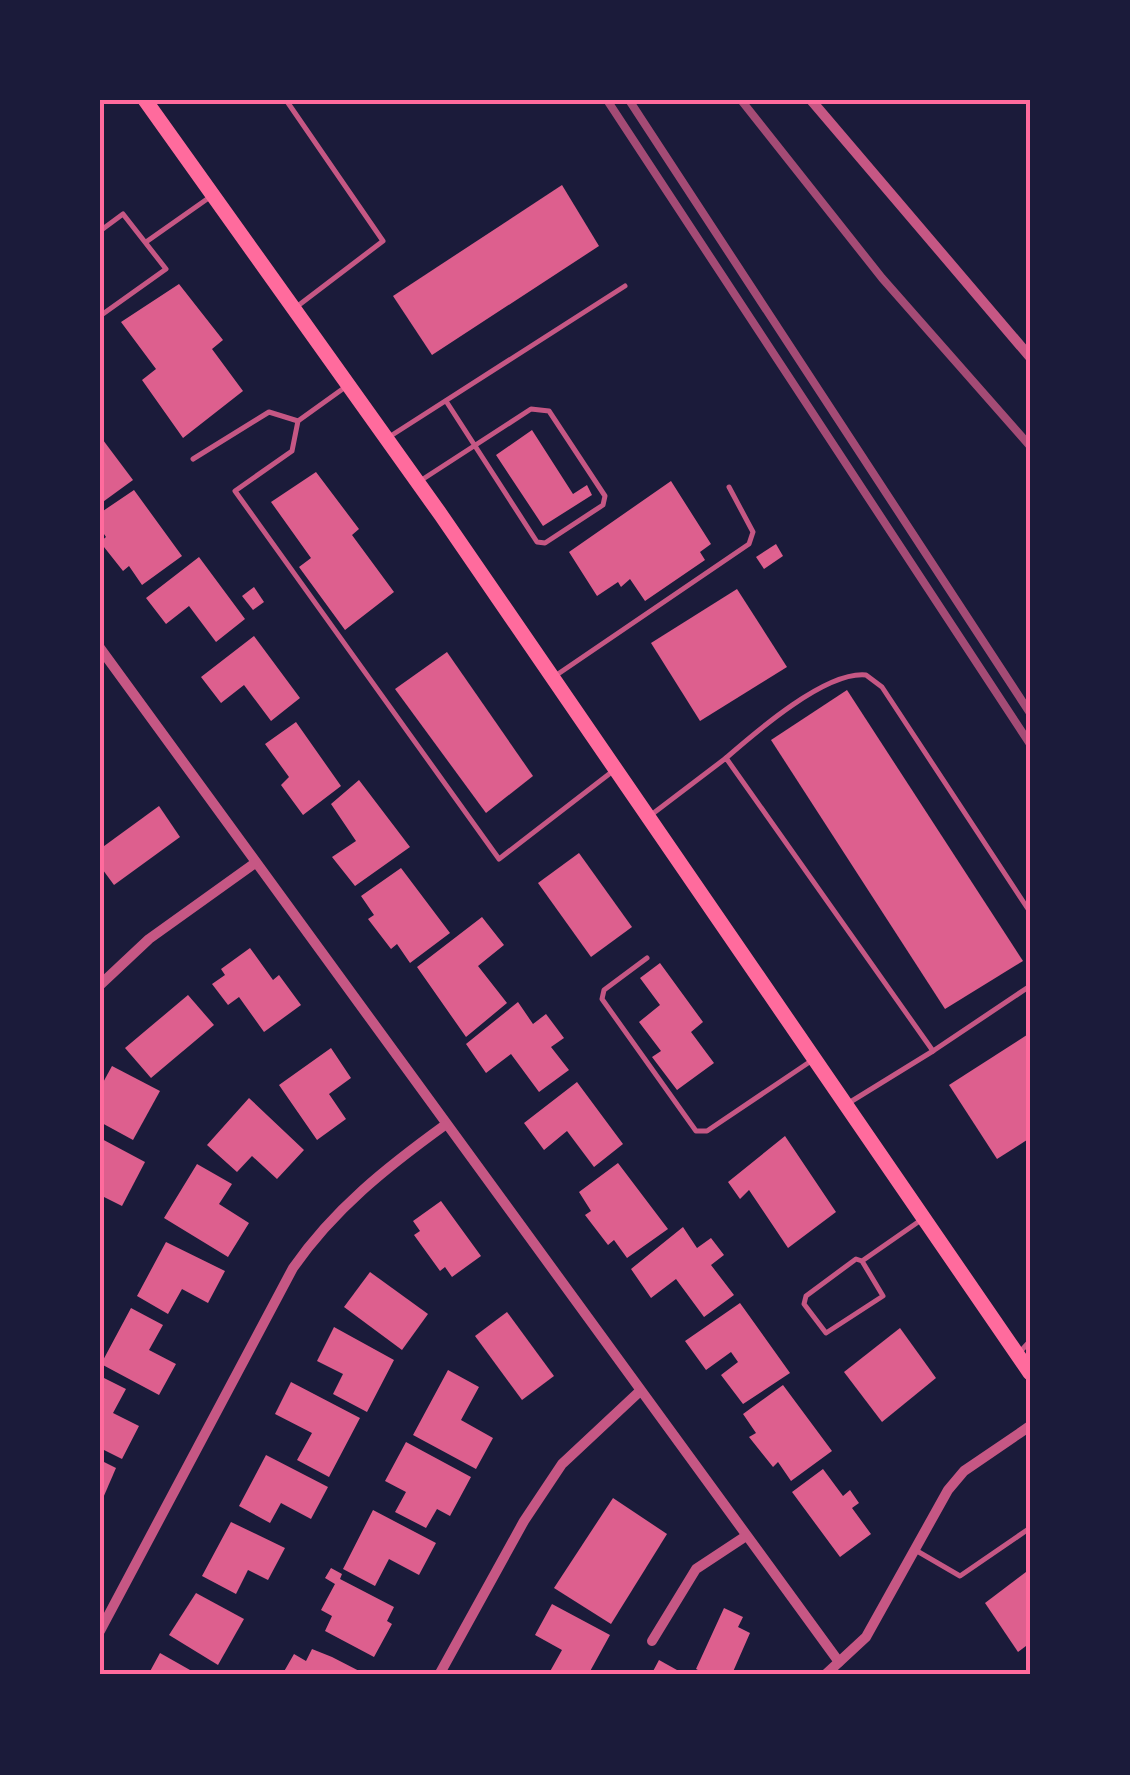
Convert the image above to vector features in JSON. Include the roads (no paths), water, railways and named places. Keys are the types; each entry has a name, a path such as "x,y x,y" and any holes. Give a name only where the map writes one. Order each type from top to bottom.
{"main road":[{"path":"152,103 1030,1373"}],"street":[{"path":"810,100 1030,356"},
{"path":"100,648 839,1662"},
{"path":"100,986 175,918 254,863"},
{"path":"100,1631 293,1268 319,1231 345,1205 445,1125"},
{"path":"440,1675 524,1521 562,1464 639,1392"},
{"path":"825,1675 866,1638 948,1490 964,1471 1030,1426"},
{"path":"652,1641 696,1569 746,1536"}],"lane":[{"path":"286,100 383,241 294,309"},
{"path":"146,242 212,195"},
{"path":"100,231 123,214 166,269 100,316"},
{"path":"386,438 625,286"},
{"path":"348,385 298,421 292,452 235,491 498,858 616,770"},
{"path":"418,483 476,444 531,408 549,411 605,496 603,504 545,543 536,542 476,444 446,400"},
{"path":"192,459 270,412 298,421"},
{"path":"552,677 749,544 752,532 729,487"},
{"path":"649,817 760,729 840,678 866,675 882,687 1030,912"},
{"path":"726,758 933,1050"},
{"path":"647,958 604,990 602,999 696,1131 707,1132 814,1060"},
{"path":"846,1105 1030,986"},
{"path":"862,1261 923,1218"},
{"path":"856,1259 862,1261 884,1296 826,1333 804,1304 806,1296 856,1259"},
{"path":"1017,1355 1030,1341"},
{"path":"914,1550 960,1576 1030,1528"}],"railway":[{"path":"607,100 1030,744"},
{"path":"629,100 1030,713"},
{"path":"741,100 882,278 1030,446"}]}
